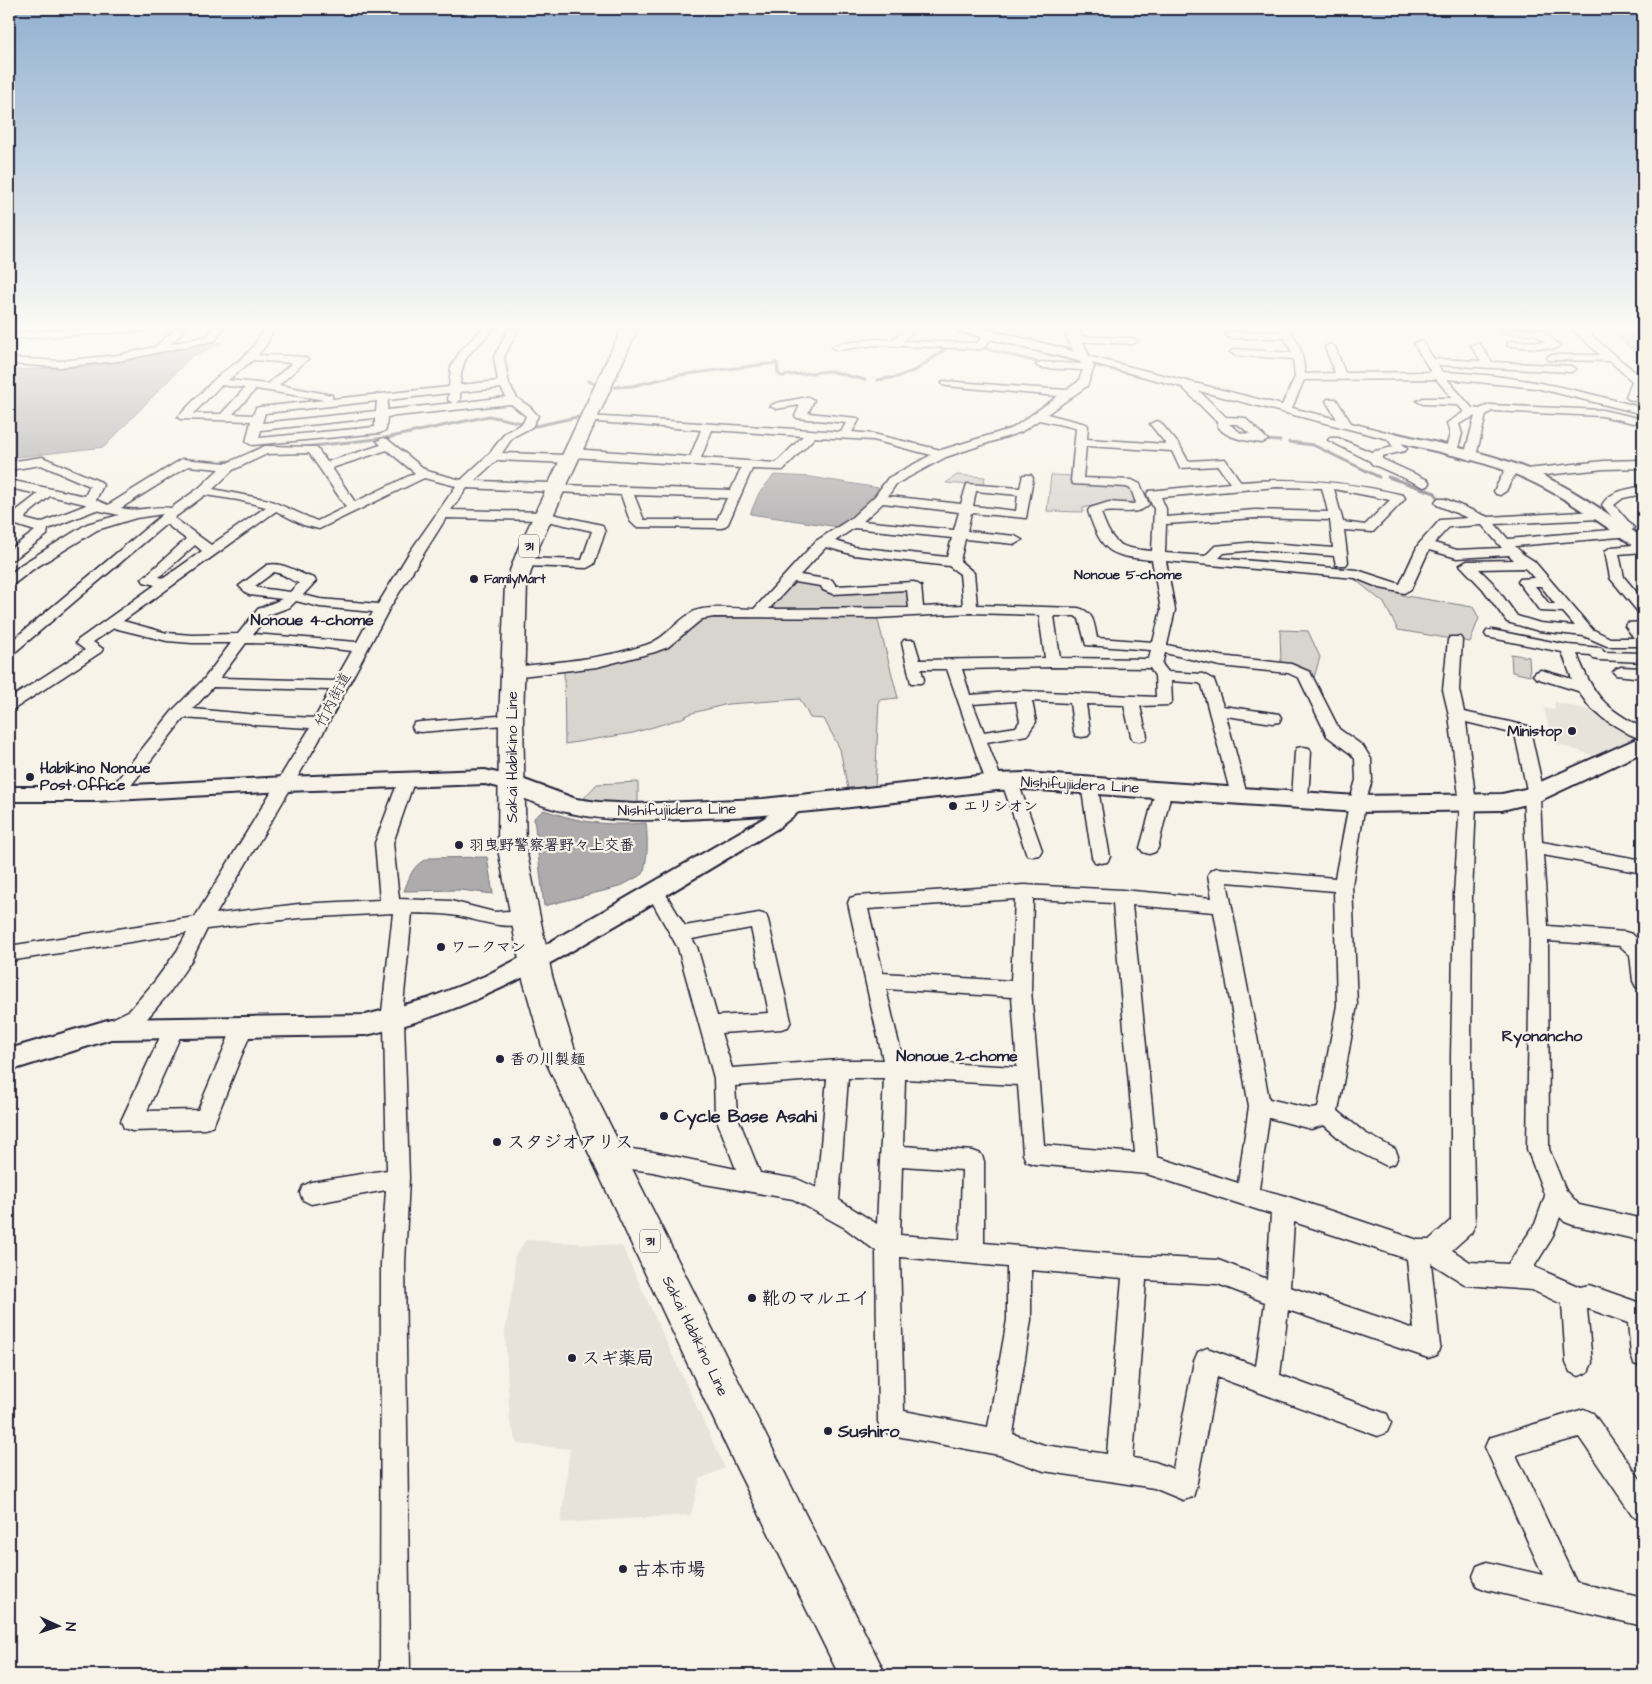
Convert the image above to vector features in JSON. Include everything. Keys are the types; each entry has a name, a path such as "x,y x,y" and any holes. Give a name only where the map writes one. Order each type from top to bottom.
{"main road":[{"name":"Sakai Habikino Line","path":"593,407 543,516 523,562 516,584 510,783 512,849 533,962 563,1064 752,1454 863,1675"},
{"name":"Nishifujiidera Line","path":"510,783 565,803 603,811 710,810 794,804 1002,782 1089,784 1357,804 1468,804 1502,802 1533,794 1643,743"}],"street":[{"path":"194,407 184,417 224,418 257,423 457,407"},
{"path":"224,418 234,407"},
{"path":"291,407 260,410 252,442 312,443 380,430 382,407"},
{"name":"竹内街道","path":"111,1029 137,1016 162,988 184,956 201,924 321,724 382,609 416,553 463,484 494,456 509,435 528,425 532,416 522,407"},
{"path":"758,613 824,542 852,524 880,499 892,481 942,454 1017,430 1052,407"},
{"path":"1209,407 1223,421"},
{"path":"1273,407 1519,470 1624,530 1643,547"},
{"path":"1336,407 1346,424"},
{"path":"1467,407 1477,413"},
{"path":"1628,407 1643,411"},
{"path":"1450,451 1456,434 1453,423 1490,408 1602,413 1643,423"},
{"path":"804,409 802,416 853,420 845,435"},
{"path":"1470,456 1477,413"},
{"path":"1039,416 1082,426 1077,481 1128,483 1136,487 1143,504 1136,508 1109,506 1094,511 1112,547 1124,553 1357,574 1385,585 1404,589 1425,545 1445,523 1599,515"},
{"path":"588,418 873,437 942,454"},
{"path":"1156,424 1176,448 1184,465 1221,462 1237,484"},
{"path":"694,461 708,427"},
{"path":"494,456 570,456 779,466 812,433"},
{"path":"1160,520 1255,514 1336,521 1368,529 1399,498 1381,479 1376,461 1376,454 1401,449 1393,440 1394,437"},
{"path":"1334,440 1376,459"},
{"path":"1081,442 1176,448"},
{"path":"312,443 324,467 353,508"},
{"path":"9,650 229,468 265,450 295,451 312,443"},
{"path":"324,467 386,443 423,474 463,484 735,494"},
{"path":"9,466 42,461 97,484 92,503"},
{"path":"109,510 186,462 229,468"},
{"path":"1500,491 1519,470 1638,464 1643,489 1620,495 1610,500 1608,505 1624,530"},
{"path":"626,491 636,521 641,524 722,524 748,465"},
{"path":"203,491 255,499 288,511 310,525 319,525 423,474"},
{"path":"880,499 1022,514 1028,478"},
{"path":"964,700 1023,696 1164,702 1159,670 1160,648 1168,610 1158,556 1160,509 1153,494 1237,484 1327,486 1381,479 1424,483"},
{"path":"9,484 92,503 109,510 133,514 160,510 170,515 194,539 211,551"},
{"path":"1327,486 1336,521 1342,573"},
{"path":"953,562 971,487 1025,492"},
{"path":"48,492 20,514 18,521 41,527 92,503"},
{"path":"1441,502 1484,520 1509,547 1529,564 1544,582 1526,582 1545,608 1566,608 1587,632"},
{"path":"9,706 96,649 83,643 276,506"},
{"path":"9,581 27,567 92,527 125,519 133,514"},
{"path":"444,514 543,516 597,528 599,532 587,564 523,562"},
{"path":"852,524 1015,540"},
{"path":"1425,545 1457,554 1643,526"},
{"path":"9,556 42,532 41,527"},
{"path":"167,584 149,579 194,539"},
{"path":"824,542 854,551 953,562 967,573 970,609"},
{"path":"1208,561 1220,549 1256,546 1340,552"},
{"path":"1643,547 1612,551 1617,578 1643,609"},
{"path":"1529,564 1467,565 1488,586 1512,619 1539,627 1587,632 1607,642 1617,656"},
{"path":"790,577 828,583 828,588 834,590 914,586 916,611"},
{"path":"116,793 180,712 209,682 263,612 285,604 292,596 330,604 382,609"},
{"path":"513,672 597,662 650,649 663,644 698,615 758,613 819,614 970,609 1078,612 1086,617 1091,642 1144,644 1220,660 1291,669 1305,675 1333,732 1356,750 1363,760 1364,780 1357,804 1343,885 1347,1005 1327,1115"},
{"path":"1046,611 1053,662"},
{"path":"113,623 166,637 291,640 361,648"},
{"path":"1643,626 1632,626 1643,641"},
{"path":"1492,634 1568,649 1596,651 1599,656 1643,658"},
{"path":"1426,1251 1463,1225 1461,1058 1463,894 1468,804 1457,715 1451,690 1455,640"},
{"path":"1607,642 1643,641"},
{"path":"909,643 915,672 953,664 1053,662 1159,670 1202,679 1209,683 1239,795"},
{"path":"1568,649 1583,687 1597,705 1643,743"},
{"path":"953,664 978,738 1002,782 1033,850"},
{"path":"1620,672 1643,673"},
{"path":"1540,675 1583,687"},
{"path":"209,682 342,686"},
{"path":"978,738 1021,731 1028,722 1023,696"},
{"path":"1077,698 1082,732"},
{"path":"1131,700 1139,736"},
{"path":"1216,710 1273,718"},
{"path":"180,712 255,720 321,724"},
{"path":"1457,715 1522,730 1533,794 1539,932 1538,1149 1556,1196 1573,1214 1643,1230"},
{"path":"420,727 511,720"},
{"path":"1300,799 1303,752"},
{"path":"9,794 116,793 485,776 510,783"},
{"path":"395,1675 393,1263 398,1178 393,1020 396,906 384,843 407,779"},
{"path":"1089,784 1101,857"},
{"path":"1149,848 1164,789"},
{"path":"9,1060 111,1029 366,1025 393,1020 444,1004 510,975 533,962 771,823 794,804"},
{"path":"1535,847 1643,866"},
{"path":"1246,1194 1260,1106 1217,875 1343,885"},
{"path":"655,891 687,947 724,1078 726,1115 752,1181"},
{"path":"1222,906 1122,897 1024,892 857,903 895,1069 888,1245 891,1422 999,1442 1044,1458 1155,1475 1183,1487 1207,1361 1378,1423"},
{"path":"1024,892 1021,990 1034,1154 1147,1164 1426,1251 1466,1273 1515,1275 1533,1278 1579,1299"},
{"path":"1122,897 1147,1164"},
{"path":"9,954 201,924 299,911 396,906 451,908 494,919 524,917"},
{"path":"680,934 759,920 781,1021 709,1025"},
{"path":"1539,932 1625,939 1639,952 1643,982"},
{"path":"875,980 1021,990"},
{"path":"174,1028 132,1121 205,1118 243,1027"},
{"path":"724,1078 838,1069 895,1069 1028,1077"},
{"path":"826,1205 838,1069"},
{"path":"1260,1106 1311,1119 1327,1115"},
{"path":"1327,1115 1356,1140 1387,1156"},
{"path":"891,1154 973,1161 972,1252"},
{"path":"609,1156 653,1162 704,1174 797,1189 853,1220 888,1245 1135,1268 1218,1272 1278,1295 1428,1346 1426,1251"},
{"path":"311,1193 398,1178"},
{"path":"1515,1275 1544,1230 1556,1196"},
{"path":"1266,1382 1278,1295 1282,1206"},
{"path":"999,1442 1019,1320 1019,1257"},
{"path":"1119,1470 1135,1268"},
{"path":"1579,1364 1574,1300 1589,1297 1641,1315 1643,1355"},
{"path":"1566,1593 1498,1447 1584,1422 1643,1506"},
{"path":"1487,1576 1643,1612"}],"shaded area":[{"path":"12,407 143,407 104,447 9,458 9,435 14,420 14,408"},
{"path":"774,475 811,477 879,488 879,492 855,517 839,527 750,514 759,493"},
{"path":"957,475 985,477 983,486 946,483"},
{"path":"1051,475 1075,476 1075,484 1127,486 1132,489 1135,502 1105,503 1083,508 1083,512 1047,511"},
{"path":"1352,577 1406,596 1473,607 1479,618 1470,642 1398,630 1384,603"},
{"path":"792,580 824,585 824,589 911,589 912,609 763,611"},
{"path":"757,615 815,618 877,617 898,698 879,700 875,789 848,789 840,749 824,719 810,718 800,699 728,704 692,713 680,719 633,733 565,744 564,671 653,653 669,646 691,626 706,619 723,616"},
{"path":"1280,630 1308,631 1320,657 1313,681 1281,665"},
{"path":"1511,654 1529,657 1530,676 1512,672"},
{"path":"1555,702 1603,713 1640,737 1598,757 1552,742 1544,708 1554,710"},
{"path":"638,782 638,805 602,804 584,798 597,784"},
{"path":"544,810 570,818 595,822 619,824 646,823 647,849 643,874 619,887 544,906 534,818"},
{"path":"487,857 493,894 460,890 404,891 413,871 424,860 430,858"},
{"path":"526,1240 622,1246 725,1468 700,1479 691,1515 561,1523 570,1449 518,1444 510,1423 505,1331 515,1276 514,1257"}],"waterway":[{"path":"304,447 386,438 489,416 536,426 577,417"},
{"path":"1262,440 1280,441"},
{"path":"1289,442 1313,445 1379,477"},
{"path":"223,462 236,460"},
{"path":"1388,477 1435,493 1440,501"}],"place":[{"name":"FamilyMart","path":"474,579"},
{"name":"Ministop","path":"1572,731"},
{"name":"Habikino Nonoue Post Office","path":"30,777"},
{"name":"エリシオン","path":"953,806"},
{"name":"羽曳野警察署野々上交番","path":"459,845"},
{"name":"ワークマン","path":"441,947"},
{"name":"香の川製麺","path":"500,1059"},
{"name":"Cycle Base Asahi","path":"664,1116"},
{"name":"スタジオアリス","path":"497,1142"},
{"name":"靴のマルエイ","path":"752,1298"},
{"name":"スギ薬局","path":"572,1358"},
{"name":"Sushiro","path":"828,1431"},
{"name":"古本市場","path":"623,1569"}],"district":[{"name":"Nonoue 5-chome","path":"1128,575"},
{"name":"Nonoue 4-chome","path":"312,620"},
{"name":"Ryonancho","path":"1542,1036"},
{"name":"Nonoue 2-chome","path":"957,1056"}]}
